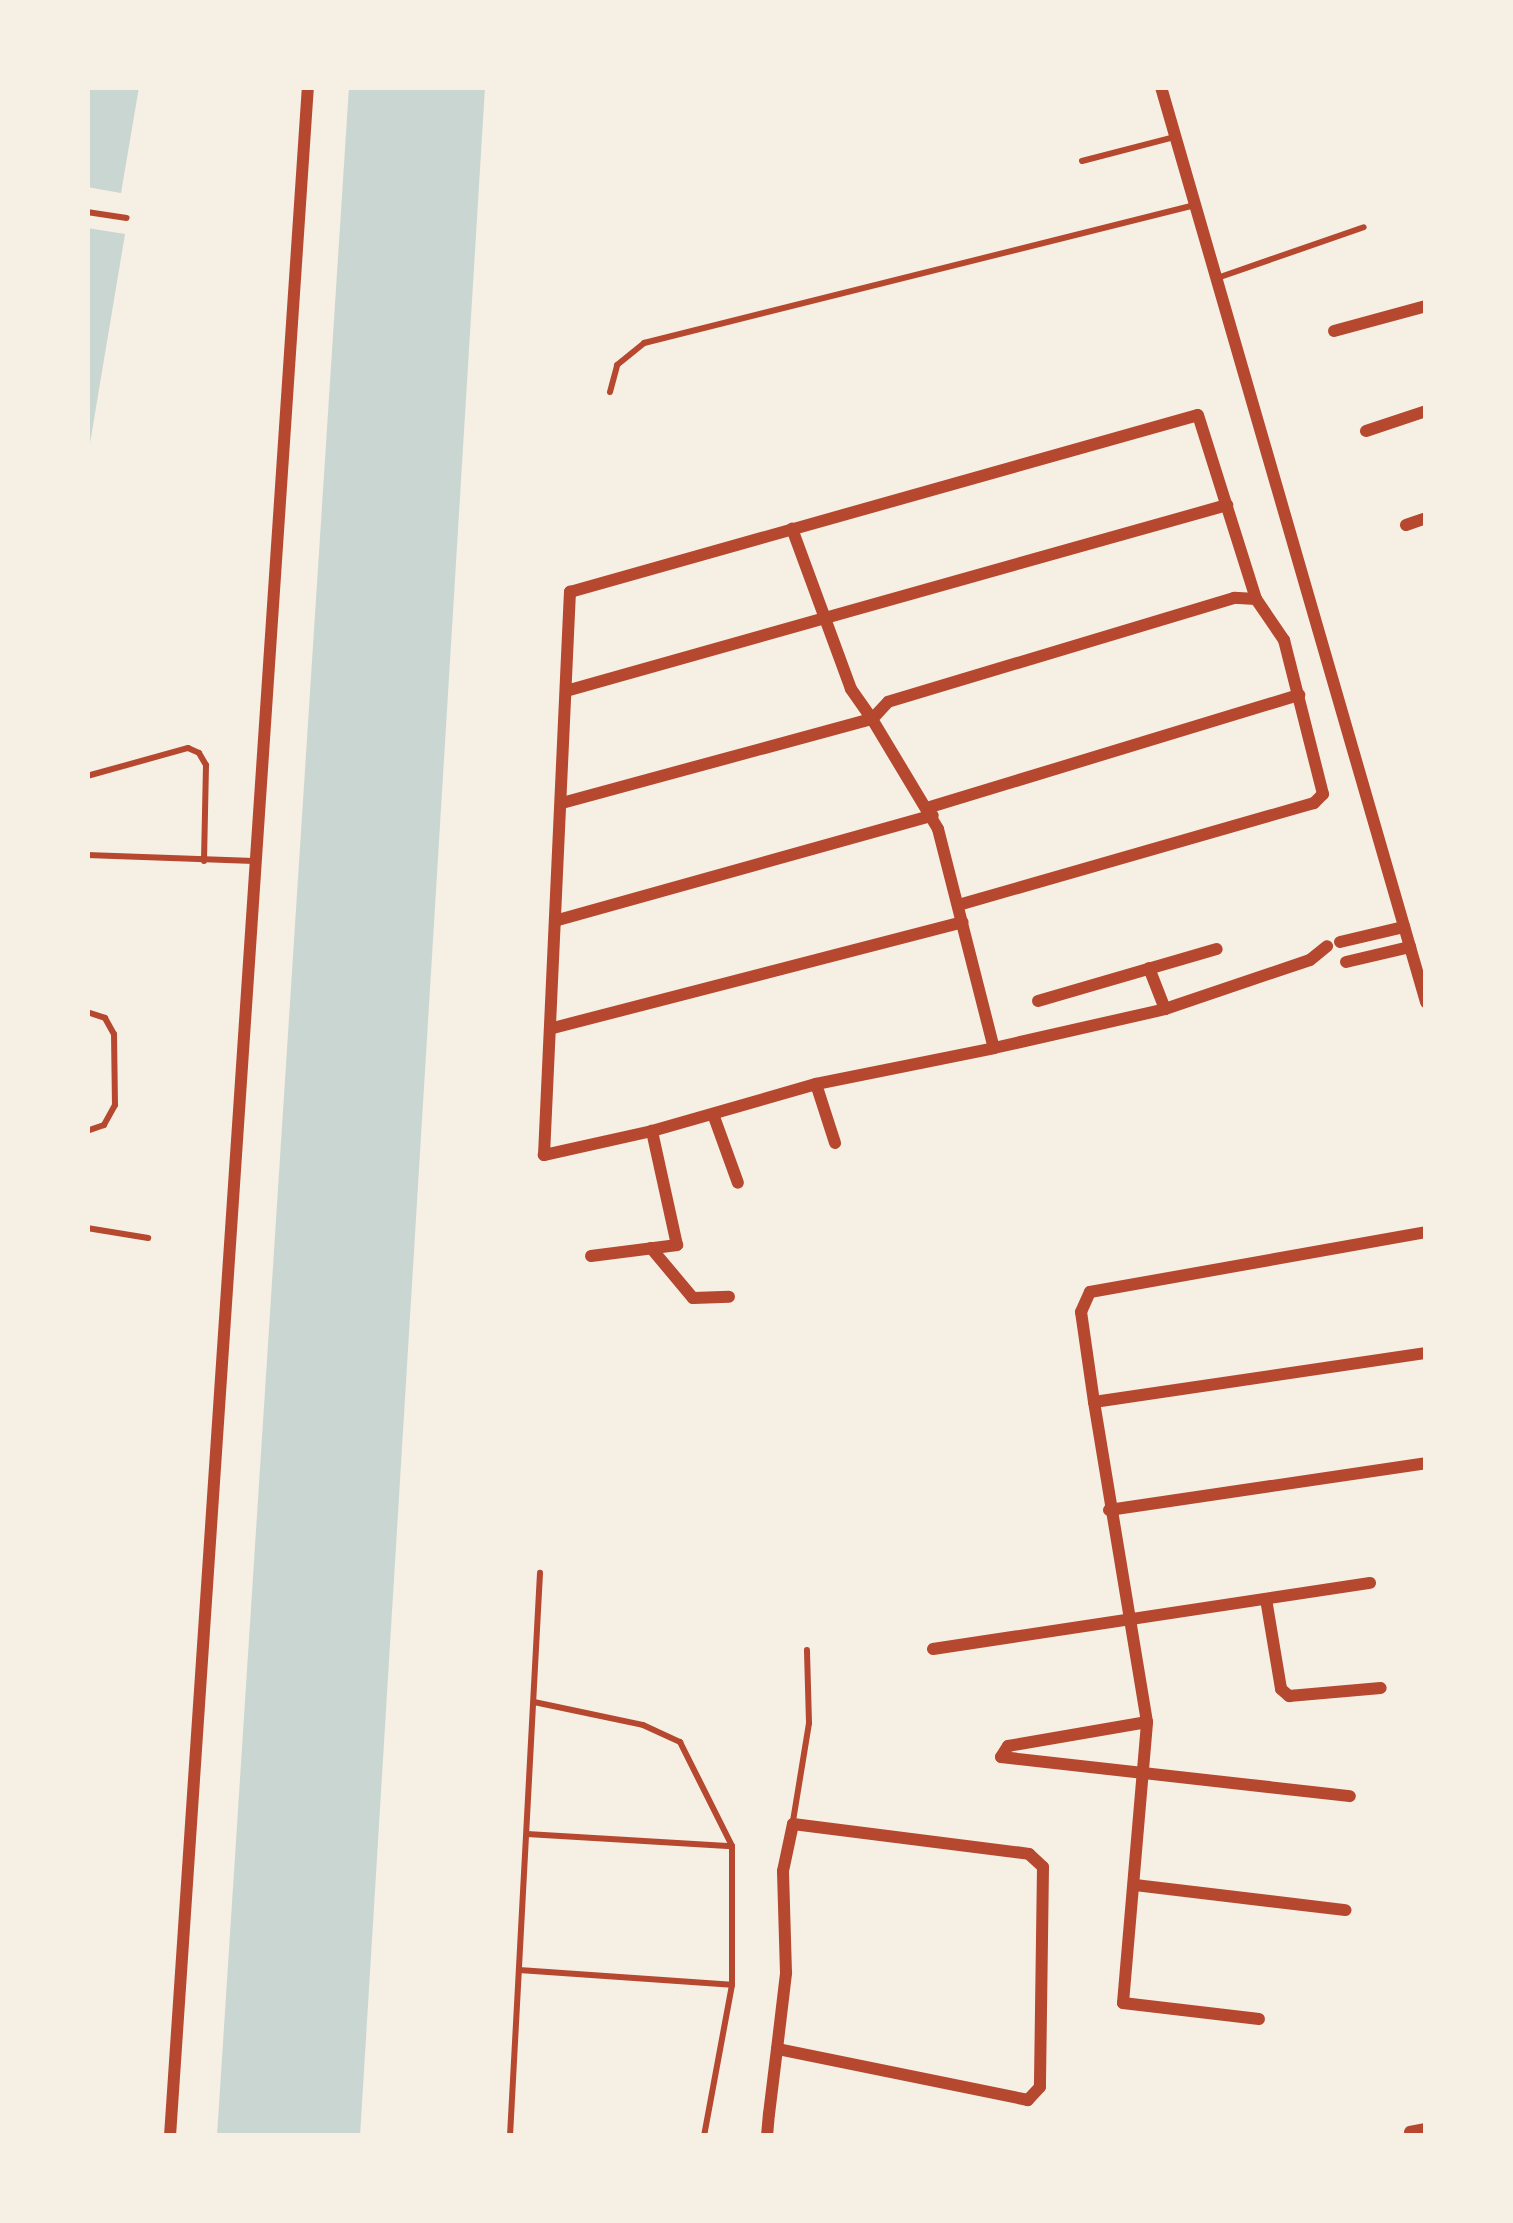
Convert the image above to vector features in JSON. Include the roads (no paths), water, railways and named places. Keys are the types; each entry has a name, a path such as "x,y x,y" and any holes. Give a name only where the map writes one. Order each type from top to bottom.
{"street":[{"path":"170,2136 308,87"},
{"path":"1161,87 1426,1002"},
{"path":"1334,331 1426,306"},
{"path":"1366,431 1426,411"},
{"path":"958,905 1314,803 1322,778 1284,640 1256,599 1198,415 570,592 544,1155 652,1131 816,1084 1165,1009 1310,960 1333,944 1404,927"},
{"path":"566,691 1227,505"},
{"path":"1406,525 1426,518"},
{"path":"791,530 851,689 931,811 994,1048"},
{"path":"562,802 872,719 888,702 1234,598 1256,599"},
{"path":"558,920 931,811 1299,695"},
{"path":"553,1028 963,922"},
{"path":"1346,962 1410,946"},
{"path":"1038,1001 1217,949"},
{"path":"1310,960 1331,964"},
{"path":"1149,968 1165,1009"},
{"path":"816,1084 835,1143"},
{"path":"713,1114 738,1183"},
{"path":"591,1256 677,1245 652,1131"},
{"path":"1259,2019 1124,2003 1147,1721 1109,1510 1081,1312 1090,1292 1426,1232"},
{"path":"651,1248 693,1298 729,1297"},
{"path":"1094,1402 1426,1352"},
{"path":"1109,1510 1426,1463"},
{"path":"932,1648 1370,1583"},
{"path":"1266,1599 1281,1689 1289,1696 1381,1688"},
{"path":"1147,1721 1008,1746 1001,1757 1350,1796"},
{"path":"767,2136 777,2049 786,1973 783,1871 793,1825 1029,1854 1043,1867 1040,2087 1028,2100 777,2049"},
{"path":"1135,1885 1346,1910"},
{"path":"1410,2132 1426,2129"}],"lane":[{"path":"1082,161 1175,136"},
{"path":"610,392 617,364 644,343 1195,205"},
{"path":"87,212 127,218"},
{"path":"1216,278 1364,227"},
{"path":"87,776 188,748 199,753 206,765 204,861"},
{"path":"87,856 254,861"},
{"path":"87,1012 105,1018 114,1034 115,1105 104,1125 87,1131"},
{"path":"87,1228 148,1238"},
{"path":"510,2136 540,1573"},
{"path":"793,1825 809,1723 807,1650"},
{"path":"534,1702 643,1725 680,1742 732,1846 732,1985 704,2136"},
{"path":"526,1834 732,1846"},
{"path":"519,1970 732,1985"}]}
